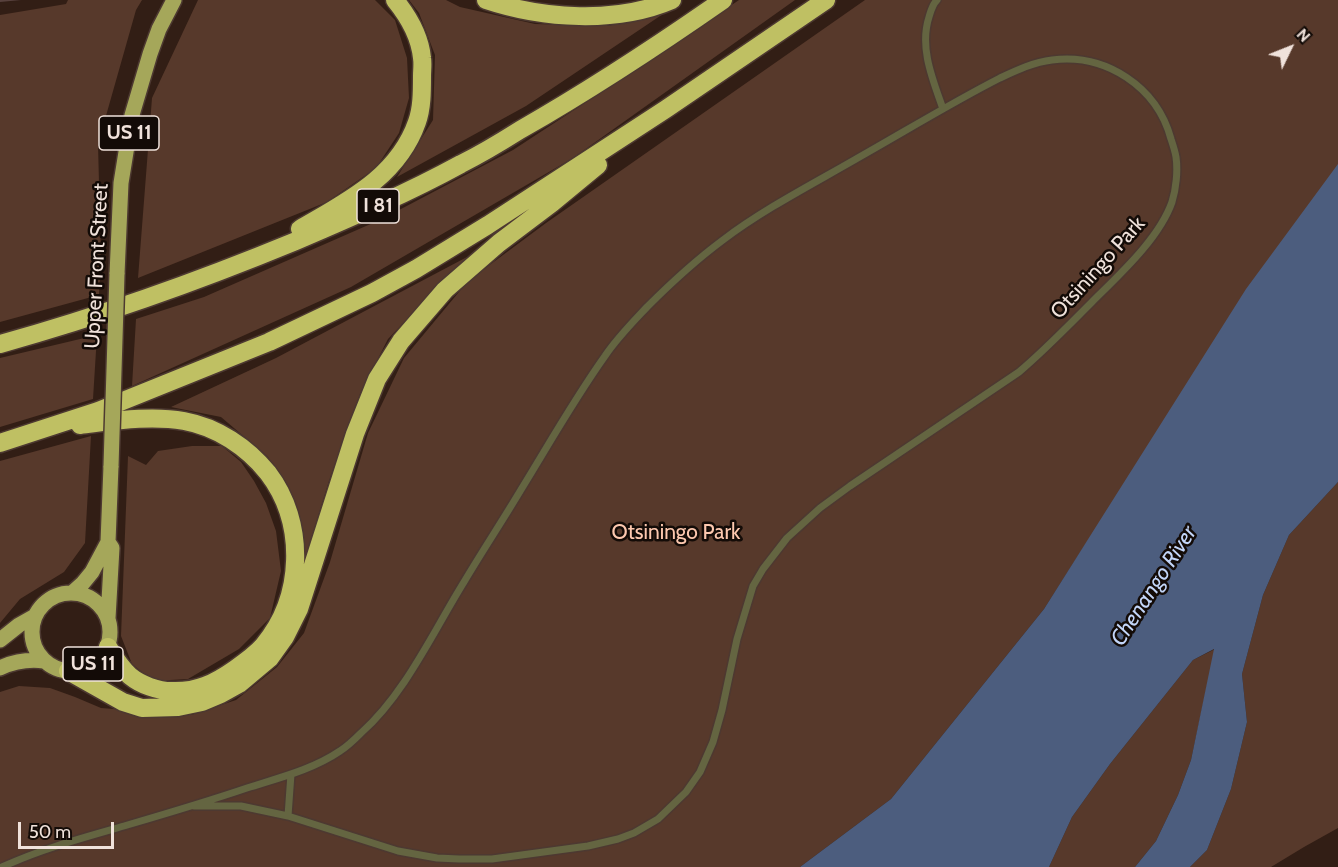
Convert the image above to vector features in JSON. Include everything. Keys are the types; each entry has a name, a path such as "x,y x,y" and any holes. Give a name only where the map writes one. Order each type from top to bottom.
{"highway":[{"path":"249,260 345,203 369,186 392,164 406,145 417,121 422,96 422,58 411,23 395,0"},
{"path":"486,0 556,16 601,16 633,11 672,0"},
{"name":"I 81","path":"0,344 118,308 249,260 374,208 462,164 582,94 723,0"},
{"path":"0,443 99,411 269,342 417,269 666,110 826,0"},
{"path":"68,671 123,702 142,708 178,707 202,702 221,694 239,684 270,658 285,637 299,609 355,434 377,379 401,341 445,290 499,243 666,110"},
{"path":"48,428 128,420 168,419 207,427 242,447 260,463 273,479 290,516 296,555 289,599 281,617 263,645 221,679 193,690 165,691 152,688 130,676 117,662 108,647"}],"main road":[{"name":"Upper Front Street","path":"0,640 35,616 51,599 60,594 73,592 92,572 108,542 121,183 132,115 159,29 174,0"},
{"name":"Upper Front Street","path":"108,542 112,548 108,618 111,633 108,647"},
{"path":"73,592 94,600 102,607 108,618"},
{"path":"35,616 32,628 33,641 37,653 44,661"},
{"name":"US 11","path":"0,668 23,660 44,661 54,668 68,671 82,670 103,655 108,647"}],"lane":[{"path":"936,0 926,27 925,48 929,68 943,109"},
{"name":"Otsiningo Park","path":"2,867 21,858 70,842 194,806 291,774 311,767 342,750 373,723 399,692 572,404 607,353 628,327 666,288 725,238 760,214 943,109 1003,76 1031,64 1056,59 1090,61 1115,70 1132,80 1152,100 1168,128 1176,158 1175,189 1165,217 1146,245 1121,274 1042,353 1019,372 849,486 787,538 753,586 737,639 713,742 700,772 686,792 658,819 634,833 588,846 492,859 459,859 437,858 398,851 288,816 241,806 194,806"},
{"path":"288,816 291,774"}],"green space":[{"path":"68,0 142,0 136,10 98,144 101,260 99,295 0,322 0,15 66,4"},
{"path":"198,0 375,0 395,20 407,58 409,98 399,133 376,168 327,202 138,278 152,98"},
{"path":"409,0 446,0 460,7 535,24 608,26 666,12 526,106 397,177 433,120 435,55 419,13"},
{"path":"739,0 795,0 573,158 351,287 132,386 136,319 204,297 382,219 513,150"},
{"name":"Otsiningo Park","path":"865,0 1338,0 1338,178 1083,548 1044,609 891,799 800,867 0,867 0,692 19,686 50,688 101,708 191,715 236,700 277,667 304,633 330,562 368,433 404,358 468,281 546,223"},
{"path":"467,257 388,339 360,394 329,481 305,559 295,504 268,457 221,417 171,407 276,358"},
{"path":"97,335 93,399 0,427 0,358"},
{"path":"91,436 85,543 64,572 20,599 0,623 0,461"},
{"path":"192,446 222,446 241,462 266,503 276,531 281,571 270,618 239,649 188,679 153,681 132,664 121,636 128,456 146,465 158,451"},
{"path":"1338,482 1338,828 1271,867 1190,867 1207,850 1231,789 1247,722 1242,674 1263,595 1289,535"},
{"path":"1215,649 1191,760 1178,795 1156,841 1135,867 1049,867 1072,817 1110,764 1193,660"}],"water":[{"name":"Chenango River","path":"1338,164 1338,482 1289,535 1263,595 1242,674 1247,722 1231,789 1207,850 1190,867 1135,867 1156,841 1178,795 1191,760 1214,649 1193,660 1110,764 1072,817 1049,867 800,867 891,799 1044,609 1246,289"}]}
